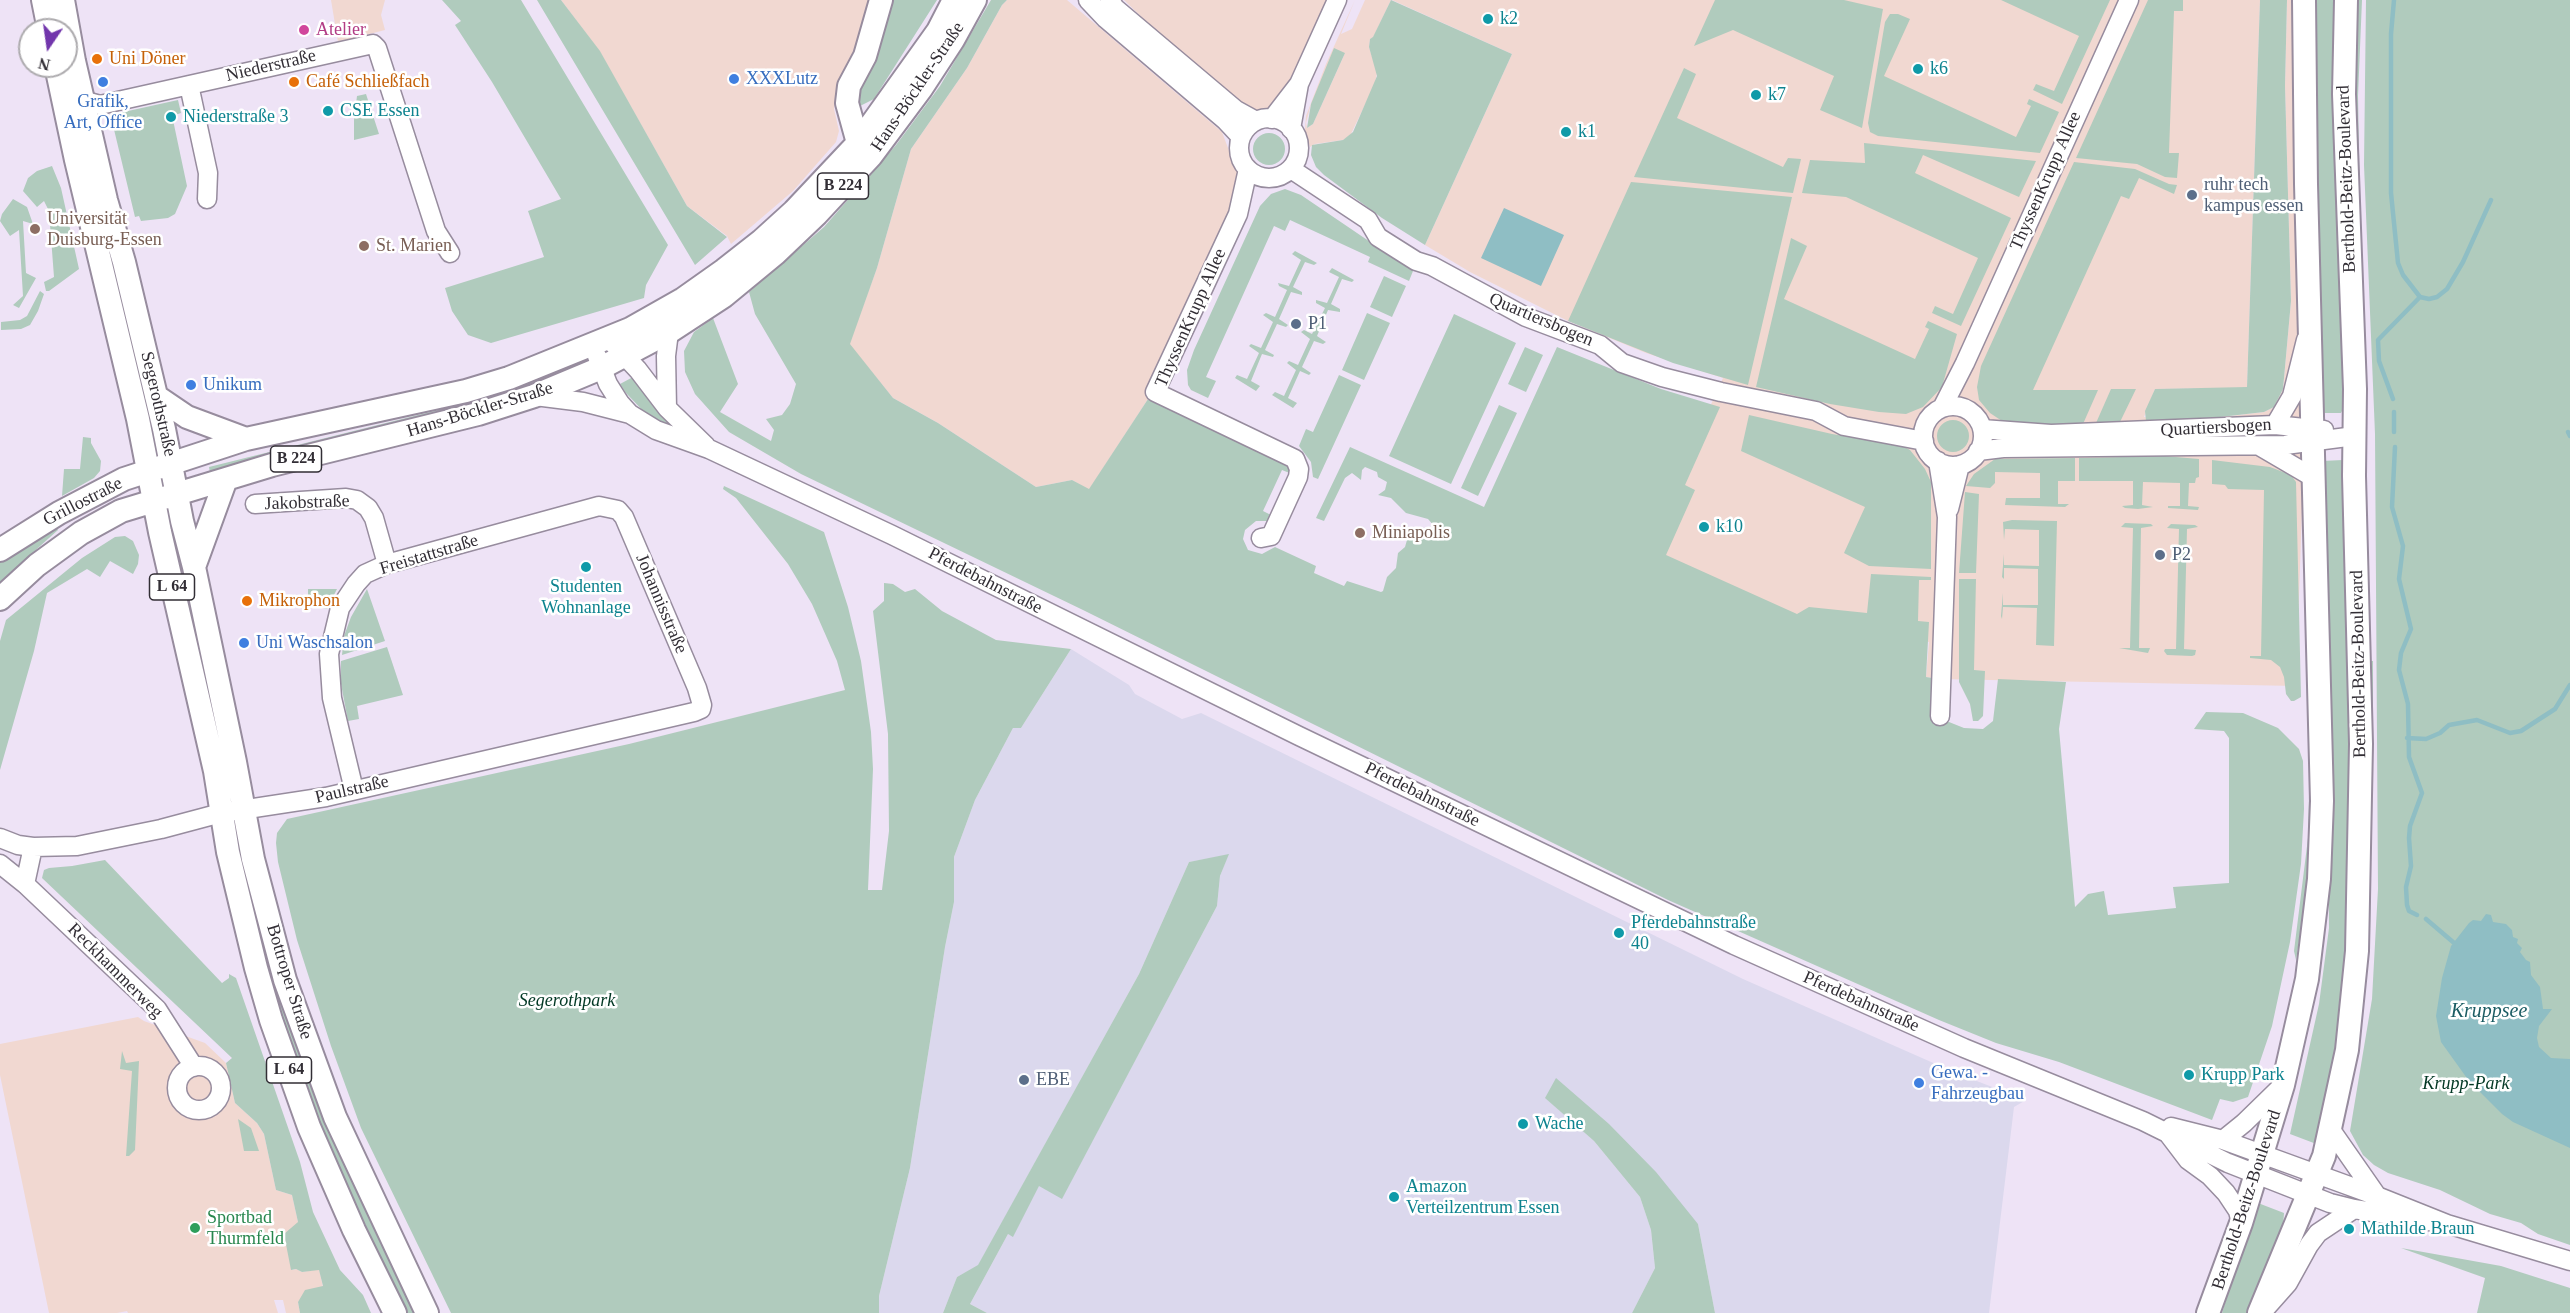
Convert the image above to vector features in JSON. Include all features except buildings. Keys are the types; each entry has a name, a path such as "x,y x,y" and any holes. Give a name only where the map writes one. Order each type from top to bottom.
{"main road":[{"path":"43,0 47,18"},
{"name":"Segerothstraße","path":"63,0 74,61 106,200 124,262 194,567 232,811"},
{"path":"858,143 847,103 849,86 866,56 881,0"},
{"name":"Hans-Böckler-Straße","path":"153,500 272,465 478,414 534,396 601,368 609,347 682,299 761,242 858,143 931,40 954,0"},
{"name":"Hans-Böckler-Straße","path":"172,464 246,439 466,391 609,347 669,332 724,296 776,254 871,156 921,89 953,40 975,0"},
{"name":"Berthold-Beitz-Boulevard","path":"2208,1313 2241,1223 2283,1085 2313,939 2320,849 2321,752 2312,435 2304,0"},
{"name":"Berthold-Beitz-Boulevard","path":"2260,1313 2313,1185 2331,1130 2350,1028 2359,914 2361,744 2355,389 2344,94 2346,0"},
{"name":"Segerothstraße","path":"58,78 137,411 153,500 215,771 232,811"},
{"path":"156,396 194,420 246,439"},
{"name":"Grillostraße","path":"0,550 83,500 124,479 172,464"},
{"path":"194,567 226,479"},
{"name":"Grillostraße","path":"0,598 37,565 81,533 121,511 153,500"},
{"name":"Bottroper Straße","path":"232,811 238,895 271,1020 309,1127 354,1230 395,1313"},
{"name":"Bottroper Straße","path":"232,811 253,859 285,980 335,1118 427,1313"}],"street":[{"path":"1088,0 1122,33 1226,121 1241,137"},
{"path":"1110,0 1115,8 1227,103 1264,120 1284,123 1291,129 1297,137 1299,147 1297,158 1291,169 1278,177 1255,175 1240,156 1241,137 1246,129 1264,120 1299,84"},
{"path":"1291,129 1299,84 1337,0"},
{"name":"ThyssenKrupp Allee","path":"1942,408 1965,363 2129,0"},
{"name":"Niederstraße","path":"85,103 100,105 373,44 436,231 450,254"},
{"path":"59,78 72,98 85,103"},
{"path":"189,85 208,173 207,199"},
{"name":"ThyssenKrupp Allee","path":"1248,169 1238,214 1155,392 1295,459 1299,468 1298,477 1270,536 1261,538"},
{"name":"Quartiersbogen","path":"1291,169 1315,186 1322,187 1368,220 1378,237 1416,261 1432,266 1526,317 1600,345 1622,363 1721,393 1816,411 1844,426 1924,441"},
{"name":"ThyssenKrupp Allee","path":"1238,214 1269,178"},
{"name":"Berthold-Beitz-Boulevard","path":"2276,425 2294,390 2310,326"},
{"path":"667,408 666,356 669,332"},
{"name":"Pferdebahnstraße","path":"609,347 709,449"},
{"name":"ThyssenKrupp Allee","path":"1961,407 1966,390 1965,363"},
{"name":"Pferdebahnstraße","path":"601,368 620,403 630,414 664,433 709,449 892,535 1278,726 1734,945 1964,1048 2168,1133 2313,1185 2354,1209 2447,1224"},
{"path":"534,396 583,402 630,414"},
{"path":"1961,407 1975,416 1982,429 1982,441 1972,459 1960,465 1948,465 1938,461 1927,450 1924,441 1926,424 1932,414 1942,408 1961,407"},
{"name":"Quartiersbogen","path":"1982,429 2018,434 2086,434 2276,425 2312,435"},
{"name":"Quartiersbogen","path":"1978,451 2003,448 2260,446 2312,435 2355,436"},
{"name":"Quartiersbogen","path":"2260,446 2314,478"},
{"path":"1938,461 1947,517 1940,716"},
{"path":"1947,517 1960,465"},
{"name":"Jakobstraße","path":"255,504 346,498 357,501 368,508 374,518 387,564"},
{"name":"Freistattstraße","path":"354,790 332,698 331,646 336,619 346,598 365,574 387,564 599,506 609,507"},
{"name":"Johannisstraße","path":"609,507 618,510 624,517 697,688 701,709"},
{"name":"Paulstraße","path":"0,838 18,845 33,847 77,846 161,829 232,811 326,797 651,723 701,709"},
{"path":"25,884 33,847"},
{"name":"Reckhammerweg","path":"0,864 25,884 157,1009 194,1067"},
{"name":"Berthold-Beitz-Boulevard","path":"2223,1140 2244,1124 2283,1085"},
{"name":"Pferdebahnstraße","path":"2143,1121 2223,1140 2259,1164"},
{"path":"2331,1130 2377,1196"},
{"name":"Pferdebahnstraße","path":"2168,1133 2188,1160 2210,1176 2226,1193 2238,1211 2241,1223"},
{"name":"Pferdebahnstraße","path":"2313,1185 2377,1196 2447,1224 2570,1261"},
{"name":"Berthold-Beitz-Boulevard","path":"2260,1313 2288,1283 2312,1240 2326,1227 2354,1209"}],"shaded area":[{"path":"331,0 385,0 381,15 385,30 338,42"},
{"path":"561,0 869,0 857,47 838,82 834,109 839,131 836,142 793,191 731,244 727,236 687,206 600,52"},
{"path":"1007,0 1067,0 1222,132 1231,156 1240,169 1235,213 1150,396 1089,490 1072,480 1036,487 938,423 893,398 849,344 877,268 911,149 967,68"},
{"path":"1124,0 1335,0 1298,83 1269,116 1262,116 1237,110"},
{"path":"1355,0 1341,34 1352,29 1365,0 1391,0 1373,38 1370,39 1369,47 1377,72 1375,84 1350,136 1343,140 1315,144 1310,147 1305,130 1306,116 1326,64","holes":["1345,53 1313,124 1307,128 1306,123 1311,104"]},
{"name":"ruhr tech kampus essen","path":"1392,0 2260,0 2247,388 2155,389 2144,417 2195,420 2264,412 2274,407 2283,389 2291,301 2285,86 2287,0 2298,0 2305,419 2296,686 1926,677 1929,642 1795,620 1644,552 1723,378 1646,353 1568,321 1470,272 1425,245 1512,54"},
{"path":"1071,649 1129,685 1135,694 1182,719 1201,713 1743,979 1956,1073 2026,1100 2014,1107 1989,1313 1715,1313 1698,1224 1546,1098 1594,1141 1640,1197 1651,1230 1655,1268 1632,1313 987,1313 970,1304 1008,1234 1013,1236 1039,1185 1062,1198 1217,906 1220,876 1228,855 1189,862 1139,974 978,1266 957,1277 943,1313 879,1313 879,1296 910,1168 954,902 954,857 975,800 1013,728 1021,728"},
{"name":"Sportbad Thurmfeld","path":"138,1017 205,1043 226,1063 235,1103 257,1123 264,1134 276,1190 292,1195 298,1222 292,1270 302,1272 319,1269 323,1287 298,1302 300,1313 286,1313 283,1300 274,1300 278,1313 128,1313 127,1311 49,1313 0,1075 0,1044"}],"green space":[{"path":"442,0 521,0 668,245 646,285 644,298 491,343 468,335 452,311 445,288 544,257 528,211 561,199 492,82 455,25 461,21"},
{"path":"537,0 561,0 600,51 687,206 727,237 695,265"},
{"path":"891,0 937,0 874,99 858,107 856,85"},
{"path":"991,0 1007,0 967,68 911,149 877,268 850,344 893,398 938,423 1036,487 1072,480 1089,489 1150,396 1289,461 1292,474 1282,470 1263,511 1273,516 1269,521 1256,521 1245,530 1243,539 1248,550 1262,554 1275,547 1316,566 1314,573 1344,586 1347,581 1381,592 1387,577 1396,568 1398,553 1405,547 1407,540 1430,533 1435,527 1428,519 1406,513 1391,498 1378,495 1385,490 1387,482 1378,477 1377,472 1365,467 1362,470 1361,480 1352,473 1345,478 1324,521 1316,518 1350,447 1484,507 1557,347 1661,389 1720,407 1685,485 1695,490 1666,555 1797,614 1809,607 1867,613 1871,574 1931,577 1931,580 1919,580 1918,621 1929,622 1926,677 1939,679 1939,718 1964,728 1983,729 1993,721 1998,679 2066,682 2059,729 2075,907 2088,894 2104,891 2108,915 2176,908 2173,887 2229,883 2229,738 2224,731 2194,729 2206,712 2243,713 2278,728 2299,749 2303,761 2304,809 2301,864 2290,942 2272,1026 2248,1097 2233,1102 2220,1099 2212,1120 2059,1062 1996,1043 1939,1020 1668,900 1083,610 801,474 729,432 695,394 685,372 684,351 694,332 713,318 738,384 720,412 771,441 774,430 766,419 782,415 790,404 796,384 755,314 749,292 824,227 896,145 940,86"},
{"path":"1391,0 1512,54 1425,245 1382,218 1324,175 1316,167 1311,155 1312,145 1343,140 1353,132 1377,76 1369,47 1370,39"},
{"path":"1715,0 1844,0 1883,9 1862,128 1820,110 1834,76 1733,30 1694,46"},
{"path":"2001,0 2110,0 2062,104 2033,90 2036,84 2054,91 2079,36"},
{"path":"2148,0 2183,0 2183,11 2174,11 2169,153 2179,153 2177,178 2165,177 2137,164 2076,158"},
{"path":"2260,0 2287,0 2285,86 2291,301 2283,389 2274,407 2264,412 2194,420 2146,421 2145,411 2155,389 2247,387"},
{"path":"2313,0 2335,0 2345,405 2341,413 2320,413"},
{"path":"2358,0 2362,0 2358,96 2360,208 2356,208 2354,55"},
{"name":"Krupp-Park","path":"2366,0 2570,0 2570,1245 2538,1234 2521,1223 2490,1214 2440,1190 2388,1173 2363,1155 2350,1131 2372,999 2378,889 2375,434 2364,165"},
{"path":"1890,14 1898,14 1910,19 1884,76 2016,137 2031,106 2027,104 2029,99 2059,112 2040,153 1878,136 1870,132 1868,123 1885,22"},
{"path":"1334,48 1345,53 1313,124 1307,128 1311,104"},
{"path":"1684,68 1696,74 1677,118 1783,167 1788,158 1801,159 1793,193 1634,177"},
{"path":"366,94 379,134 354,140 357,96"},
{"path":"178,100 181,113 175,115 176,119 173,120 187,186 175,214 168,218 141,221 139,216 135,217 111,117 119,113"},
{"path":"1269,133 1280,138 1285,149 1280,160 1269,165 1258,160 1253,149 1258,138"},
{"path":"1864,143 2036,161 2019,197 1923,155 1915,173 2011,218 1961,326 1932,313 1935,306 1953,314 1978,258 1846,197 1802,193 1810,160 1865,163"},
{"path":"2074,162 2135,169 2169,184 2177,185 2174,194 2139,178 2129,199 2121,196 2033,390 2098,390 2083,424 2020,424 2002,421 1990,413 1979,400 1977,387 1981,366"},
{"path":"52,166 61,188 79,269 46,291 44,282 54,277 49,211 44,201 37,207 23,191 28,178 37,171"},
{"path":"1631,182 1792,197 1748,385 1673,363 1568,321"},
{"path":"1285,189 1301,195 1413,271 1409,281 1368,262 1370,257 1290,220 1285,231 1274,226 1206,377 1216,381 1208,398 1191,390 1188,385 1187,370 1194,350 1260,206 1271,194"},
{"path":"13,199 27,207 33,224 23,221 26,273 36,278 19,308 13,305 23,296 19,230 10,236 0,221 2,214"},
{"path":"1791,238 1807,246 1784,299 1915,359 1929,329 1925,327 1928,321 1957,334 1942,387 1923,407 1906,414 1879,412 1830,404 1756,387"},
{"path":"1295,251 1317,263 1314,265 1305,262 1293,287 1302,292 1302,295 1291,292 1279,319 1288,325 1286,327 1277,324 1265,350 1274,355 1273,357 1262,354 1251,381 1260,386 1256,391 1235,378 1237,375 1247,379 1259,353 1249,346 1251,344 1261,348 1273,322 1263,315 1266,313 1275,317 1287,290 1278,283 1289,286 1301,260 1292,254"},
{"path":"1332,268 1354,280 1352,282 1342,279 1331,304 1340,309 1340,312 1328,310 1317,336 1326,342 1323,344 1314,341 1302,367 1311,373 1309,375 1300,371 1288,398 1297,403 1293,408 1272,395 1275,392 1284,396 1296,370 1287,363 1289,361 1298,365 1310,339 1301,332 1304,330 1312,334 1325,308 1316,303 1316,300 1327,303 1339,277 1329,272"},
{"path":"1384,276 1406,286 1392,317 1370,307"},
{"path":"40,291 44,294 30,325 21,329 1,330 1,322 20,320 27,316"},
{"path":"1367,313 1390,323 1364,380 1342,370"},
{"path":"1454,314 1516,343 1451,484 1389,456"},
{"path":"1525,347 1543,355 1526,392 1508,384"},
{"path":"571,364 574,369 512,392 210,473 209,467 442,409"},
{"path":"1339,375 1361,385 1318,479 1313,477 1311,462 1299,446 1306,429 1313,432"},
{"path":"633,377 652,405 674,430 648,416 626,393 620,384"},
{"path":"2111,389 2136,389 2120,422 2096,423"},
{"path":"1499,405 1517,413 1478,496 1461,488"},
{"path":"1749,415 1832,434 1903,446 1910,450 1925,469 1931,482 1931,569 1869,566 1844,553 1865,507 1741,451"},
{"path":"1953,420 1965,424 1969,436 1965,448 1953,452 1941,448 1937,436 1941,424"},
{"path":"83,437 91,438 91,443 101,461 100,471 94,478 62,496 64,469 80,469"},
{"path":"2164,456 2199,459 2199,477 2196,478 2195,483 2189,483 2188,506 2199,507 2198,510 2168,508 2168,506 2180,506 2180,483 2143,482 2142,505 2153,507 2138,509 2122,506 2133,505 2133,481 2079,481 2079,458"},
{"path":"2075,458 2075,481 2058,481 2058,504 2069,504 2065,507 2005,505 2006,498 2040,498 2040,473 1995,472 1995,483 1990,488 1966,486 1974,474 1995,459"},
{"path":"2212,460 2270,467 2291,475 2296,482 2301,697 2294,701 2291,701 2286,694 2280,667 2271,660 2250,658 2250,656 2261,656 2264,490 2228,489 2225,485 2212,484"},
{"path":"2343,460 2353,730 2344,1019 2319,1145 2290,1134 2319,1004 2329,928 2328,725 2322,461"},
{"name":"Segerothpark","path":"724,486 824,532 848,607 861,661 871,732 873,769 868,890 882,890 889,831 888,734 873,611 884,601 884,583 893,584 905,592 915,589 942,611 996,640 1071,649 1021,728 1013,728 975,800 954,857 954,902 910,1168 879,1296 879,1313 451,1313 361,1128 331,1046 297,940 278,862 277,833 287,819 629,744 845,690 837,661 812,604 788,564 736,498 723,489"},
{"path":"1965,492 1979,494 1976,573 1959,573"},
{"path":"2012,520 2057,521 2054,646 2036,645 2037,608 2003,607 2002,619 2001,616 2003,593 2003,605 2038,605 2038,569 2004,568 2004,579 2002,577 2004,554 2004,565 2039,566 2039,530 2005,529 2004,540 2003,522"},
{"path":"2125,523 2153,526 2141,528 2139,648 2150,648 2148,653 2119,648 2130,648 2133,528 2121,527"},
{"path":"2171,524 2198,527 2187,529 2184,649 2196,650 2195,655 2192,656 2167,655 2164,651 2165,649 2176,649 2179,529 2167,528"},
{"path":"55,525 58,530 0,582 0,560"},
{"path":"125,536 133,541 139,555 133,574 110,561 100,577 87,569 47,593 34,651 0,770 0,641 6,620 82,558 115,537"},
{"path":"1959,579 1976,579 1974,670 1985,671 1983,716 1978,721 1973,721 1970,704 1959,682"},
{"path":"308,589 337,589 327,609 308,603"},
{"path":"367,589 385,641 342,655 344,636 351,617"},
{"path":"387,647 403,695 357,706 359,719 348,721 341,684 341,661"},
{"path":"2369,661 2373,661 2370,938 2359,1046 2348,1106 2345,1109"},
{"path":"2310,752 2313,754 2309,877 2296,960 2294,951 2308,838"},
{"path":"1229,854 1220,876 1217,906 1062,1199 1039,1186 1013,1237 1008,1234 970,1304 987,1313 943,1313 957,1277 978,1265 1139,974 1189,862"},
{"path":"242,858 269,965 321,1105 418,1313 405,1313 336,1168 308,1099 264,966 237,859"},
{"path":"105,860 222,983 229,978 229,974 236,978 300,1162 313,1212 340,1270 363,1295 371,1313 300,1313 298,1302 305,1290 323,1286 319,1270 302,1272 296,1269 291,1270 284,1234 298,1222 292,1195 276,1190 264,1134 257,1123 235,1103 226,1063 232,1058 42,878 44,870 49,868"},
{"path":"122,1051 126,1063 139,1061 135,1150 129,1156 126,1156 132,1071 120,1069"},
{"path":"1556,1078 1609,1124 1656,1172 1698,1224 1715,1313 1632,1313 1655,1268 1651,1230 1640,1197 1594,1141 1545,1098"},
{"path":"238,1119 251,1128 259,1151 244,1151"},
{"path":"2258,1203 2284,1213 2283,1227 2263,1279 2246,1313 2222,1313 2243,1243"},
{"path":"2401,1248 2501,1266 2570,1288 2570,1313 2477,1313 2485,1278"}],"water":[{"path":"1504,208 1564,235 1541,286 1481,258"},
{"name":"Kruppsee","path":"2486,914 2491,915 2493,922 2506,924 2512,930 2513,937 2518,939 2517,943 2522,948 2520,952 2530,962 2531,975 2540,987 2543,1009 2552,1009 2539,1026 2537,1038 2539,1047 2551,1058 2570,1059 2570,1148 2513,1122 2502,1114 2469,1081 2441,1042 2436,1016 2442,978 2451,946 2469,923 2473,920 2481,921"}],"waterway":[{"path":"2394,0 2391,34 2391,193 2398,263 2403,275 2420,297 2429,299 2437,297 2447,289 2463,262 2491,200"},
{"path":"2393,399 2379,361 2378,340 2420,297"},
{"path":"2394,412 2394,432"},
{"path":"2568,432 2570,436"},
{"path":"2395,447 2392,507 2403,546 2399,579 2411,629 2401,653 2399,670 2408,704 2409,757 2422,793 2410,826 2411,866 2406,887 2409,911 2417,915"},
{"path":"2407,738 2426,739 2440,733 2449,725 2477,720 2510,733 2521,731 2555,709 2570,685"},
{"path":"2426,919 2453,942"}],"place":[{"name":"k2","path":"1488,19"},
{"name":"Atelier","path":"304,30"},
{"name":"Uni Döner","path":"97,59"},
{"name":"k6","path":"1918,69"},
{"name":"XXXLutz","path":"734,79"},
{"name":"Grafik, Art, Office","path":"103,82"},
{"name":"Café Schließfach","path":"294,82"},
{"name":"k7","path":"1756,95"},
{"name":"CSE Essen","path":"328,111"},
{"name":"Niederstraße 3","path":"171,117"},
{"name":"k1","path":"1566,132"},
{"name":"ruhr tech kampus essen","path":"2192,195"},
{"name":"Universität Duisburg-Essen","path":"35,229"},
{"name":"St. Marien","path":"364,246"},
{"name":"P1","path":"1296,324"},
{"name":"Unikum","path":"191,385"},
{"name":"k10","path":"1704,527"},
{"name":"Miniapolis","path":"1360,533"},
{"name":"P2","path":"2160,555"},
{"name":"Studenten Wohnanlage","path":"586,567"},
{"name":"Mikrophon","path":"247,601"},
{"name":"Uni Waschsalon","path":"244,643"},
{"name":"Pferdebahnstraße 40","path":"1619,933"},
{"name":"Krupp Park","path":"2189,1075"},
{"name":"EBE","path":"1024,1080"},
{"name":"Gewa. - Fahrzeugbau","path":"1919,1083"},
{"name":"Wache","path":"1523,1124"},
{"name":"Amazon Verteilzentrum Essen","path":"1394,1197"},
{"name":"Sportbad Thurmfeld","path":"195,1228"},
{"name":"Mathilde Braun","path":"2349,1229"}]}
